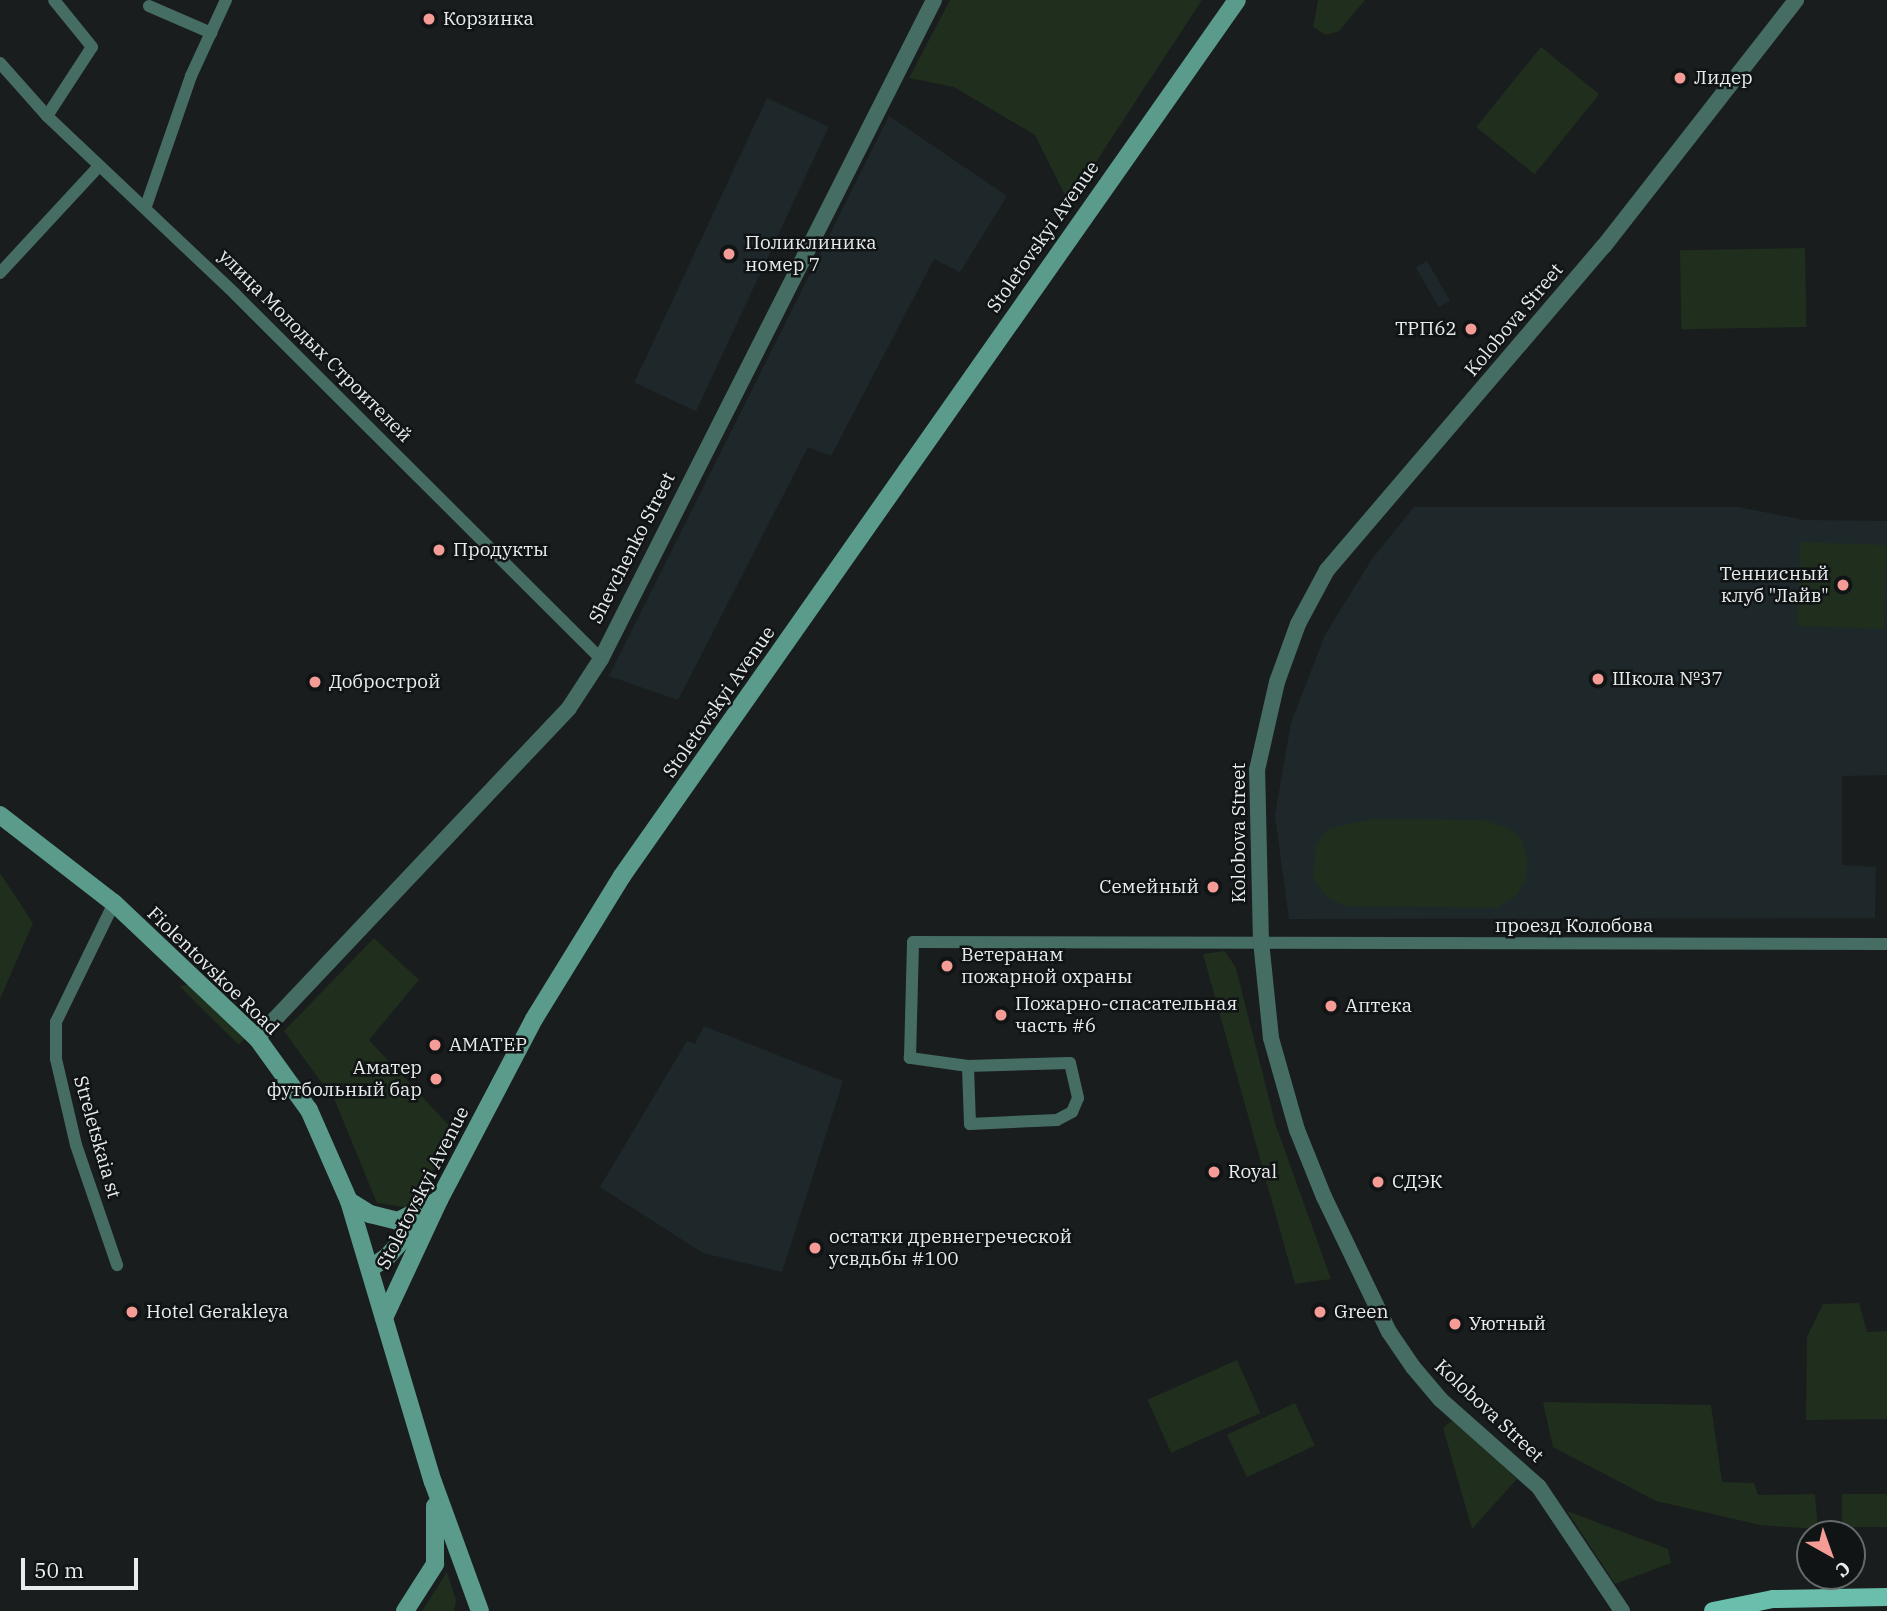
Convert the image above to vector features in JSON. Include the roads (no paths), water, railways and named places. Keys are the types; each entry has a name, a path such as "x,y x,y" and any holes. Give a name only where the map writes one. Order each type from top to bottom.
{"main road":[{"name":"Stoletovskyi Avenue","path":"384,1318 439,1200 534,1018 622,876 1237,0"},
{"name":"Fiolentovskoe Road","path":"0,815 114,903 257,1038 309,1110 349,1201 384,1318"},
{"path":"349,1201 370,1214 398,1221 439,1200"},
{"path":"371,1268 387,1257 439,1200"},
{"path":"384,1318 433,1482 477,1608"},
{"path":"405,1611 435,1564 438,1542 433,1482"},
{"path":"1713,1611 1773,1598 1887,1597"}],"street":[{"path":"47,116 92,47 54,0"},
{"path":"146,206 226,0"},
{"name":"Shevchenko Street","path":"257,1038 569,708 601,659 934,0"},
{"name":"Kolobova Street","path":"1622,1611 1539,1487 1440,1399 1389,1332 1324,1197 1297,1130 1271,1038 1261,942 1257,769 1282,670 1298,624 1327,570 1604,246 1796,0"},
{"path":"149,6 211,33"},
{"name":"улица Молодых Строителей","path":"0,64 47,116 99,167 146,206 601,659"},
{"path":"0,274 99,167"},
{"name":"Streletskaia st","path":"114,903 56,1022 56,1059 76,1145 117,1265"},
{"name":"проезд Колобова","path":"968,1066 910,1058 913,942 1261,942 1475,946 1887,944"},
{"path":"1070,1063 1078,1098 1072,1112 1057,1120 970,1124 968,1066 1070,1063"}],"place":[{"name":"Корзинка","path":"429,19"},
{"name":"Лидер","path":"1680,78"},
{"name":"Поликлиника номер 7","path":"729,254"},
{"name":"ТРП62","path":"1471,329"},
{"name":"Продукты","path":"439,550"},
{"name":"Теннисный клуб \"Лайв\"","path":"1843,585"},
{"name":"Школа №37","path":"1598,679"},
{"name":"Добрострой","path":"315,682"},
{"name":"Семейный","path":"1213,887"},
{"name":"Ветеранам пожарной охраны","path":"947,966"},
{"name":"Аптека","path":"1331,1006"},
{"name":"Пожарно-спасательная часть #6","path":"1001,1015"},
{"name":"АМАТЕР","path":"435,1045"},
{"name":"Аматер футбольный бар","path":"436,1079"},
{"name":"Royal","path":"1214,1172"},
{"name":"СДЭК","path":"1378,1182"},
{"name":"остатки древнегреческой усвдьбы #100","path":"815,1248"},
{"name":"Hotel Gerakleya","path":"132,1312"},
{"name":"Green","path":"1320,1312"},
{"name":"Уютный","path":"1455,1324"}]}
